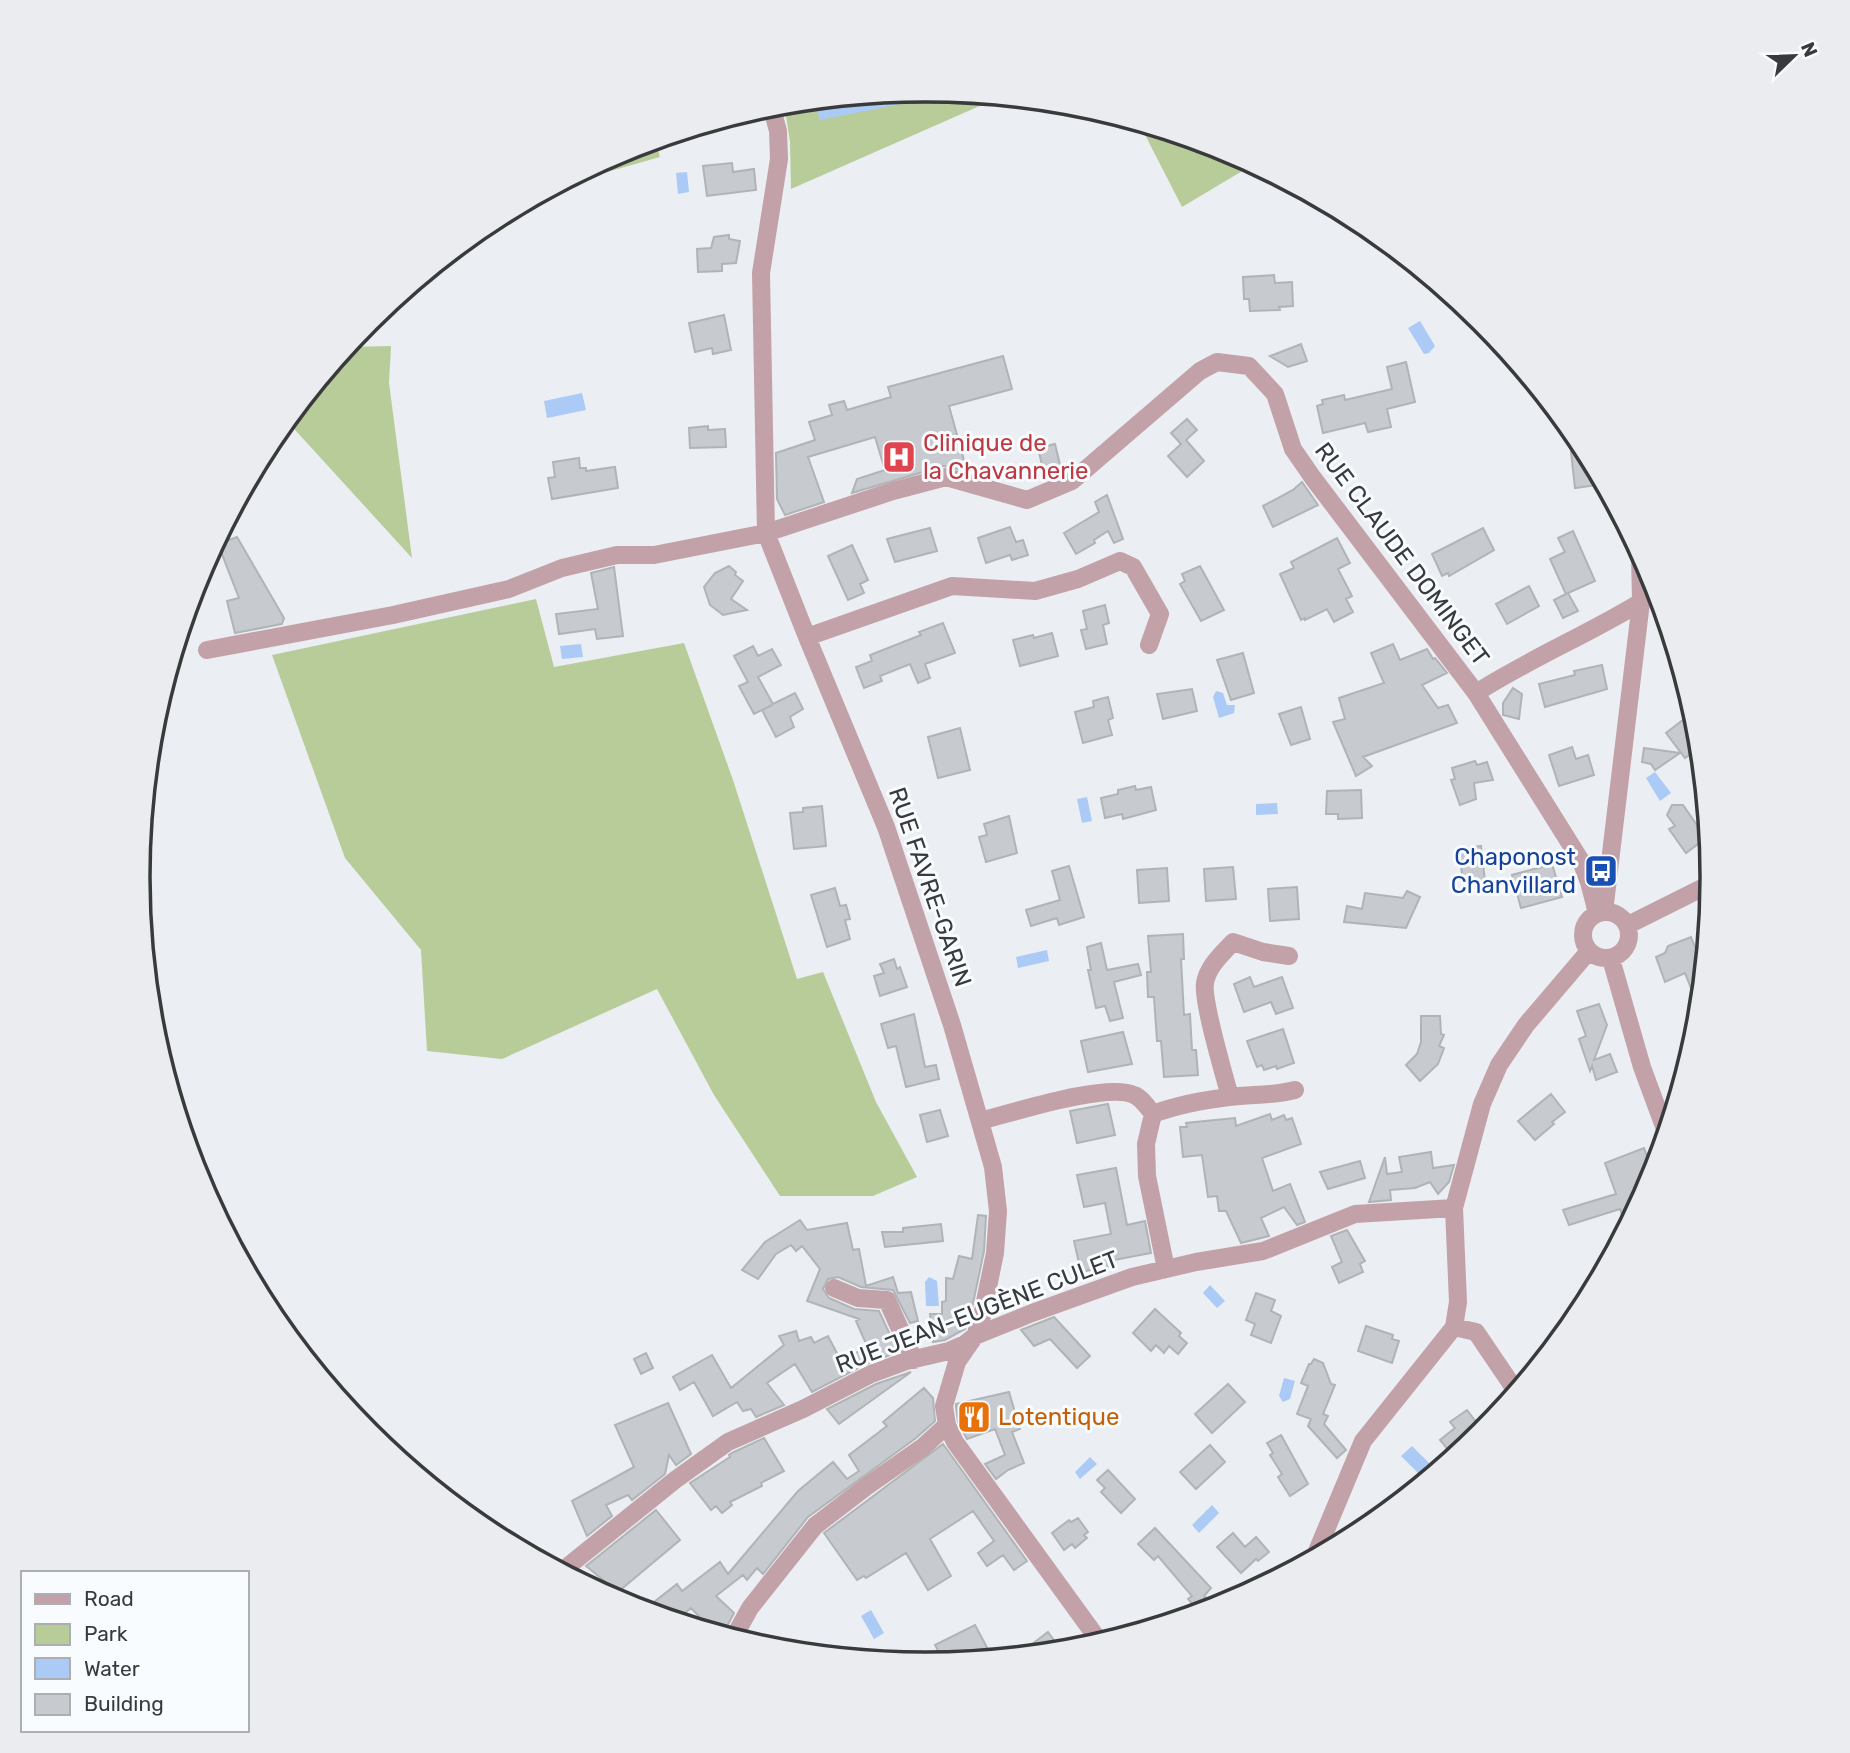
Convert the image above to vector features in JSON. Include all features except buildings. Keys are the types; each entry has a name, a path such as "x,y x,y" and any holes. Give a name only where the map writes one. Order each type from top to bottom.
{"street":[{"name":"RUE FAVRE-GARIN","path":"774,116 778,131 779,159 761,273 766,533 886,827 952,1024 993,1167 998,1211 995,1253 982,1316 975,1336 957,1362 944,1406 947,1425"},
{"name":"RUE CLAUDE DOMINGET","path":"207,650 393,615 509,589 562,568 617,555 654,555 766,533 893,491 946,477 1027,500 1072,481 1200,371 1217,362 1249,366 1275,394 1293,449 1312,478 1476,693 1581,861 1600,913"},
{"path":"807,637 952,586 1035,591 1078,579 1119,561 1133,567 1160,614 1149,645"},
{"path":"1600,913 1641,602 1641,579"},
{"path":"1476,693 1509,671 1606,624 1641,602"},
{"path":"1628,925 1699,889"},
{"path":"1614,912 1628,925 1628,946 1621,954 1611,958 1595,956 1584,942 1583,932 1587,922 1600,913 1614,912"},
{"path":"1230,1097 1207,1002 1205,984 1209,974 1213,965 1233,942 1263,952 1289,956"},
{"path":"1321,1543 1363,1441 1454,1327 1458,1303 1454,1208 1482,1104 1499,1065 1526,1025 1589,951"},
{"path":"1611,958 1642,1067 1661,1119"},
{"path":"1153,1114 1230,1097 1276,1096 1295,1090"},
{"path":"980,1121 1074,1098 1116,1091 1136,1095 1153,1114"},
{"path":"1153,1114 1146,1144 1147,1176 1166,1269"},
{"name":"RUE JEAN-EUGÈNE CULET","path":"569,1565 675,1480 728,1442 803,1409 871,1374 957,1348 975,1336 1094,1290 1166,1269 1263,1251 1355,1214 1454,1208"},
{"path":"834,1288 858,1297 887,1300 914,1360"},
{"path":"1454,1327 1476,1332 1511,1383"},
{"path":"739,1629 750,1608 815,1526 923,1447 947,1425 955,1442 1093,1633"}],"green space":[{"path":"874,103 984,104 791,189 790,142 786,114"},
{"path":"1145,134 1244,170 1182,207"},
{"path":"658,149 660,157 593,176"},
{"path":"391,346 389,383 412,558 294,428 360,347"},
{"path":"536,599 554,667 684,643 733,780 797,979 823,972 876,1102 917,1177 873,1196 780,1196 714,1095 657,989 502,1059 427,1051 421,950 345,858 272,655"}],"water":[{"path":"907,102 901,104 820,120 817,109"},
{"path":"687,172 689,192 678,194 676,173"},
{"path":"1420,321 1435,346 1429,353 1424,354 1408,328"},
{"path":"582,393 586,410 547,418 544,401"},
{"path":"581,644 583,657 562,659 560,646"},
{"path":"1216,691 1223,693 1227,705 1235,705 1234,713 1219,718 1213,697"},
{"path":"1655,772 1671,793 1660,801 1646,778"},
{"path":"1087,797 1092,821 1082,823 1077,799"},
{"path":"1277,803 1278,814 1256,815 1256,804"},
{"path":"1047,950 1049,961 1018,968 1016,957"},
{"path":"929,1277 937,1281 939,1306 926,1306 925,1282"},
{"path":"1210,1285 1225,1301 1217,1308 1203,1293"},
{"path":"1284,1378 1295,1381 1290,1399 1283,1402 1279,1396"},
{"path":"1412,1446 1430,1464 1418,1473 1401,1456"},
{"path":"1090,1457 1097,1464 1080,1479 1075,1472"},
{"path":"1212,1505 1219,1513 1199,1533 1192,1525"},
{"path":"871,1610 884,1633 874,1639 861,1616"}],"place":[{"name":"Clinique de la Chavannerie","path":"899,457"},
{"name":"Chaponost Chanvillard","path":"1601,871"},
{"name":"Lotentique","path":"974,1417"}]}
